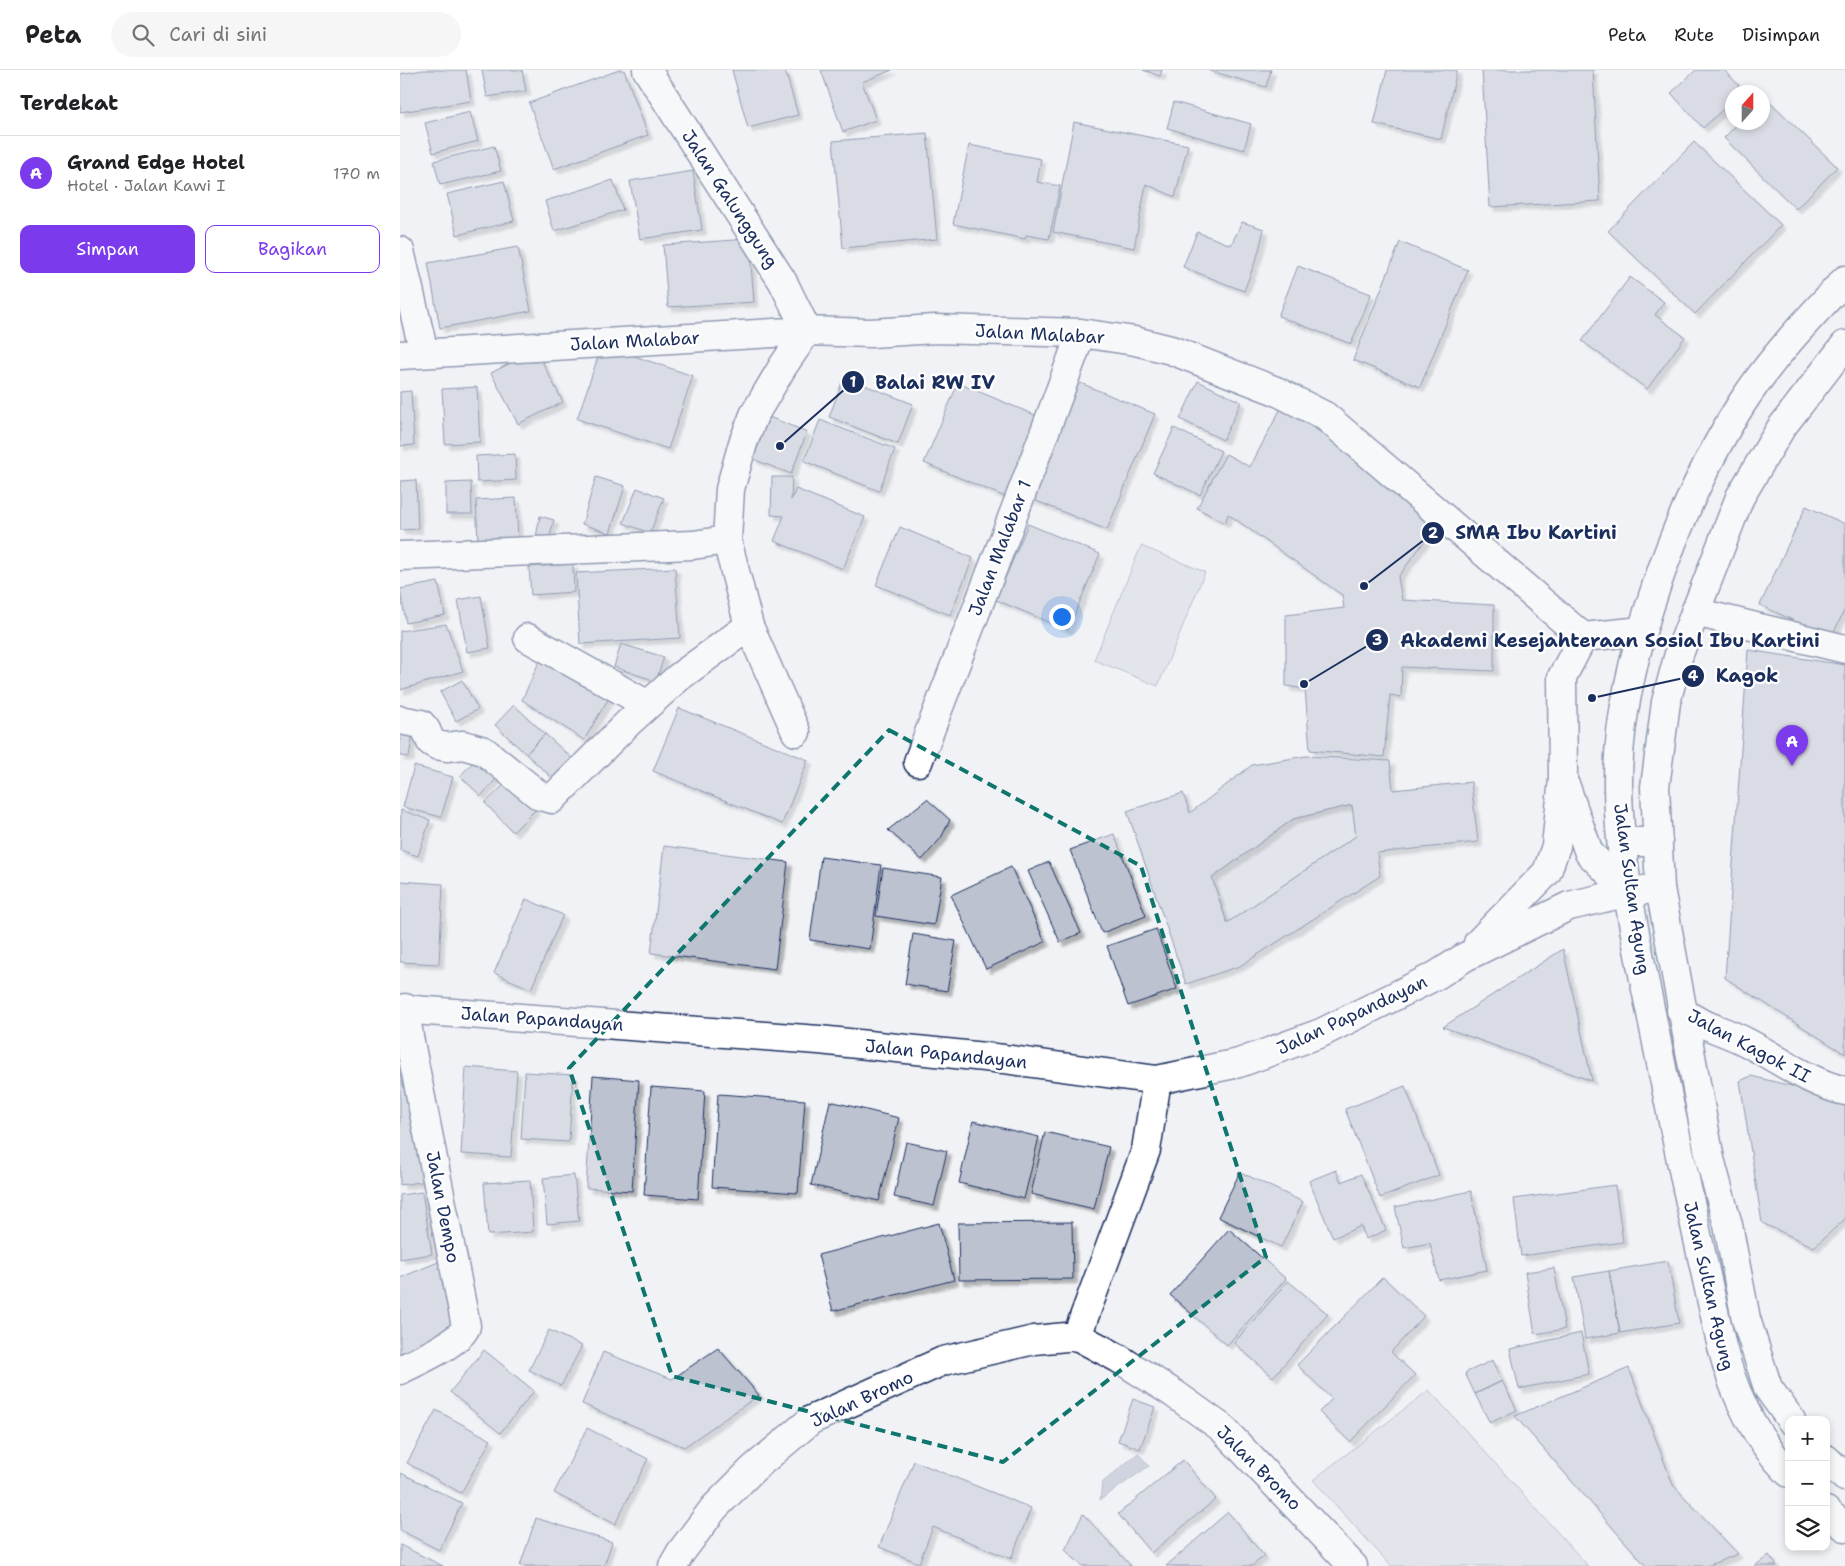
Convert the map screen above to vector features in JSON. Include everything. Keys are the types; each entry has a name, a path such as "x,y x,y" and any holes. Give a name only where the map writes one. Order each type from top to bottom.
{"main road":[{"name":"Jalan Galunggung","path":"647,70 783,282 807,331"},
{"path":"400,251 412,354"},
{"name":"Jalan Sultan Agung","path":"1785,1469 1773,1456 1754,1428 1731,1382 1715,1318 1711,1291 1638,951 1622,842 1618,785 1623,724 1642,631 1688,508 1715,450 1742,403 1769,364 1845,280"},
{"name":"Jalan Malabar","path":"412,354 807,331 871,333 935,329 1081,333 1135,341 1171,350 1276,391 1325,416 1583,637"},
{"path":"796,732 749,626 728,540 730,489 743,443 754,415 783,366 807,331"},
{"name":"Jalan Malabar 1","path":"918,762 1038,453 1081,333"},
{"name":"Jalan Sultan Agung","path":"1788,1416 1768,1388 1746,1319 1728,1224 1710,1159 1660,888 1655,787 1661,731 1679,654 1740,497 1781,428 1845,345"},
{"path":"400,556 693,545 728,540"},
{"path":"1695,612 1845,649"},
{"path":"400,720 421,724 431,742 436,745 447,747 464,745 484,751 540,796 548,800 566,787 648,705 679,677 749,626"},
{"path":"1583,637 1642,631"},
{"name":"Jalan Papandayan","path":"1465,957 1547,872 1556,846 1563,780 1562,676 1583,637"},
{"path":"528,638 648,705"},
{"path":"1563,780 1589,853 1629,892"},
{"path":"1622,842 1658,842"},
{"name":"Jalan Papandayan","path":"403,1008 819,1040 1004,1059 1157,1080 1239,1063 1296,1044 1346,1022 1437,976 1465,957 1569,906 1629,892 1660,888"},
{"name":"Jalan Dempo","path":"400,1370 427,1358 463,1333 466,1326 403,1008"},
{"name":"Jalan Kagok II","path":"1681,1010 1693,1021 1747,1042 1798,1073 1826,1086 1845,1090"},
{"path":"1077,1336 1146,1150 1157,1080"},
{"name":"Jalan Bromo","path":"673,1566 681,1552 714,1508 753,1469 811,1420 943,1361 1034,1340 1077,1336 1118,1358 1173,1393 1222,1428 1353,1566"},
{"path":"1828,1461 1845,1477"},
{"path":"1830,1514 1845,1527"}],"highlighted area":[{"path":"889,730 1141,866 1266,1257 1003,1462 672,1376 569,1068"}],"shaded area":[{"path":"1141,546 1205,572 1158,686 1094,660"},
{"path":"1352,805 1356,836 1227,923 1212,878 1293,819"},
{"path":"1429,1390 1588,1566 1391,1566 1313,1480"}],"water":[{"path":"1138,1453 1149,1466 1100,1500 1102,1483"}],"building":[{"path":"423,70 466,70 471,101 400,112 400,74"},
{"path":"482,70 522,70 526,91 487,97"},
{"path":"619,70 624,70 648,135 554,169 529,103"},
{"path":"732,70 785,70 798,115 748,128"},
{"path":"821,70 892,70 862,82 876,120 843,132"},
{"path":"1143,70 1162,70 1160,76"},
{"path":"1207,70 1271,70 1266,87"},
{"path":"1387,70 1457,70 1441,139 1374,124"},
{"path":"1482,70 1593,70 1600,201 1490,207"},
{"path":"1696,70 1724,70 1738,85 1725,85 1725,108 1703,128 1671,93"},
{"path":"1174,102 1251,124 1244,150 1167,128"},
{"path":"1770,102 1837,167 1796,209 1724,138 1732,130 1770,130"},
{"path":"470,112 478,141 433,153 425,123"},
{"path":"1074,122 1188,145 1175,197 1146,184 1134,248 1053,232"},
{"path":"927,133 937,239 843,248 833,141"},
{"path":"1694,142 1781,225 1695,314 1608,231"},
{"path":"969,145 1041,159 1037,182 1060,186 1049,239 1026,235 1025,239 953,224"},
{"path":"494,146 501,171 440,185 434,161"},
{"path":"693,171 702,230 640,239 630,181"},
{"path":"613,180 623,210 554,231 545,201"},
{"path":"504,181 514,221 457,235 447,194"},
{"path":"1242,222 1264,229 1258,254 1244,291 1183,267 1197,232 1231,245"},
{"path":"749,239 754,302 668,307 663,245"},
{"path":"1400,242 1468,270 1420,387 1353,360"},
{"path":"518,247 531,311 440,328 428,263"},
{"path":"1298,266 1371,294 1351,344 1278,316"},
{"path":"1630,277 1664,302 1655,315 1685,337 1647,389 1582,341"},
{"path":"602,345 693,376 668,449 577,419"},
{"path":"536,350 563,402 518,424 491,373"},
{"path":"844,377 913,404 898,444 829,417"},
{"path":"1198,381 1241,402 1223,440 1180,419"},
{"path":"1078,382 1155,414 1107,530 1029,498"},
{"path":"958,383 1042,418 1008,498 924,463"},
{"path":"477,387 480,442 445,444 442,389"},
{"path":"411,391 414,445 400,446 400,392"},
{"path":"1281,408 1356,454 1440,520 1398,577 1402,600 1494,605 1494,671 1402,667 1401,697 1390,695 1384,757 1310,750 1305,689 1286,686 1286,615 1344,608 1342,595 1228,514 1225,523 1197,508 1226,454 1250,467"},
{"path":"769,417 807,432 791,474 753,459"},
{"path":"820,420 895,449 879,491 804,461"},
{"path":"1174,428 1221,451 1200,495 1153,473"},
{"path":"515,454 516,480 477,482 476,456"},
{"path":"596,477 625,486 610,533 582,524"},
{"path":"772,477 792,477 791,500 796,489 865,517 843,569 774,541 784,516 771,515"},
{"path":"416,480 418,529 400,530 400,481"},
{"path":"471,482 472,514 446,514 446,483"},
{"path":"637,488 664,498 650,533 623,523"},
{"path":"516,498 518,539 478,541 476,500"},
{"path":"1806,506 1845,524 1845,609 1831,638 1760,605"},
{"path":"540,516 554,520 549,540 536,537"},
{"path":"1028,524 1100,554 1068,630 996,600"},
{"path":"900,527 973,558 950,615 876,585"},
{"path":"573,564 574,592 531,595 529,567"},
{"path":"675,568 680,638 580,644 576,573"},
{"path":"438,582 445,615 406,623 400,589"},
{"path":"481,596 490,648 467,652 458,600"},
{"path":"446,624 463,671 400,690 400,631"},
{"path":"621,644 664,657 656,681 614,667"},
{"path":"1748,650 1845,665 1845,1054 1725,978"},
{"path":"543,653 614,689 584,740 522,700"},
{"path":"462,680 478,709 456,721 440,692"},
{"path":"514,705 545,734 526,754 495,725"},
{"path":"679,708 808,760 782,824 653,771"},
{"path":"400,731 413,733 409,757 400,756"},
{"path":"545,734 575,761 556,781 526,754"},
{"path":"1306,756 1390,761 1393,790 1471,782 1478,842 1377,853 1380,876 1240,966 1186,984 1127,811 1183,793 1190,813 1252,765","holes":["1352,805 1356,836 1227,923 1212,878 1293,819"]},
{"path":"477,758 497,778 481,796 460,776"},
{"path":"414,766 453,777 441,817 403,807"},
{"path":"508,781 535,810 513,832 485,803"},
{"path":"927,799 950,820 941,838 922,860 888,830"},
{"path":"401,810 430,820 418,856 400,850"},
{"path":"1114,834 1146,916 1102,933 1070,850"},
{"path":"664,846 788,862 775,969 651,953"},
{"path":"821,857 881,865 870,949 810,940"},
{"path":"1049,862 1081,933 1060,942 1028,871"},
{"path":"1011,867 1045,942 986,969 951,895"},
{"path":"883,868 942,877 934,925 876,916"},
{"path":"400,881 443,884 439,964 400,962"},
{"path":"526,899 563,915 531,989 494,973"},
{"path":"1156,929 1177,989 1128,1006 1107,946"},
{"path":"913,934 956,941 947,991 905,984"},
{"path":"1563,949 1592,1081 1443,1027"},
{"path":"400,1053 427,1181 400,1185"},
{"path":"466,1067 517,1071 511,1157 461,1154"},
{"path":"525,1072 573,1075 569,1142 521,1139"},
{"path":"593,1076 639,1080 632,1191 586,1188"},
{"path":"1751,1076 1845,1099 1845,1219 1814,1247 1762,1223 1740,1081"},
{"path":"1405,1086 1439,1175 1380,1198 1345,1109"},
{"path":"651,1087 705,1091 698,1199 644,1195"},
{"path":"718,1094 805,1100 798,1193 712,1187"},
{"path":"830,1101 899,1118 879,1201 811,1185"},
{"path":"973,1121 1039,1137 1024,1199 959,1183"},
{"path":"1045,1132 1109,1147 1094,1209 1031,1194"},
{"path":"906,1142 947,1151 934,1206 894,1197"},
{"path":"1336,1170 1341,1182 1361,1174 1386,1230 1366,1239 1361,1226 1333,1238 1309,1181"},
{"path":"1240,1172 1303,1202 1281,1247 1218,1217"},
{"path":"574,1175 579,1221 547,1224 543,1178"},
{"path":"530,1180 533,1232 488,1235 484,1183"},
{"path":"1615,1185 1623,1242 1521,1256 1514,1199"},
{"path":"1471,1191 1487,1270 1439,1280 1430,1243 1404,1248 1395,1207"},
{"path":"422,1192 432,1254 400,1259 400,1195"},
{"path":"1072,1222 1073,1279 959,1280 958,1223"},
{"path":"939,1223 954,1280 833,1311 818,1255"},
{"path":"1229,1229 1286,1279 1227,1345 1170,1295"},
{"path":"1668,1261 1679,1323 1620,1333 1609,1271"},
{"path":"438,1262 465,1326 400,1353 400,1278"},
{"path":"1554,1268 1565,1329 1535,1334 1525,1272"},
{"path":"1609,1271 1620,1333 1585,1339 1574,1277"},
{"path":"1383,1277 1424,1316 1391,1352 1415,1375 1350,1442 1319,1412 1332,1399 1297,1365"},
{"path":"1288,1281 1328,1314 1273,1377 1234,1343"},
{"path":"549,1330 582,1346 561,1386 529,1370"},
{"path":"1581,1333 1589,1374 1519,1389 1510,1349"},
{"path":"718,1348 759,1395 684,1447 582,1404 603,1352 672,1379"},
{"path":"484,1350 534,1391 500,1433 450,1392"},
{"path":"1493,1360 1502,1381 1475,1394 1465,1373"},
{"path":"1629,1368 1673,1485 1738,1554 1707,1566 1646,1566 1515,1416"},
{"path":"1502,1381 1517,1410 1490,1423 1475,1394"},
{"path":"1133,1399 1155,1407 1140,1449 1118,1441"},
{"path":"436,1410 491,1440 461,1493 407,1463"},
{"path":"587,1428 648,1459 615,1524 554,1493"},
{"path":"1183,1460 1216,1499 1151,1553 1118,1514"},
{"path":"914,1461 1031,1508 1011,1559 933,1527 919,1563 879,1547"},
{"path":"401,1473 462,1503 439,1550 400,1530"},
{"path":"1228,1512 1264,1556 1252,1566 1166,1566"},
{"path":"1083,1514 1131,1566 1083,1566 1065,1550"},
{"path":"536,1518 612,1542 604,1566 520,1566"},
{"path":"400,1545 443,1566 400,1566"},
{"path":"1769,1555 1777,1566 1755,1566"}],"place":[{"name":"Balai RW IV","path":"780,446"},
{"name":"SMA Ibu Kartini","path":"1364,586"},
{"name":"Akademi Kesejahteraan Sosial Ibu Kartini","path":"1304,684"},
{"name":"Kagok","path":"1592,698"},
{"name":"Grand Edge Hotel","path":"1792,766"}]}
